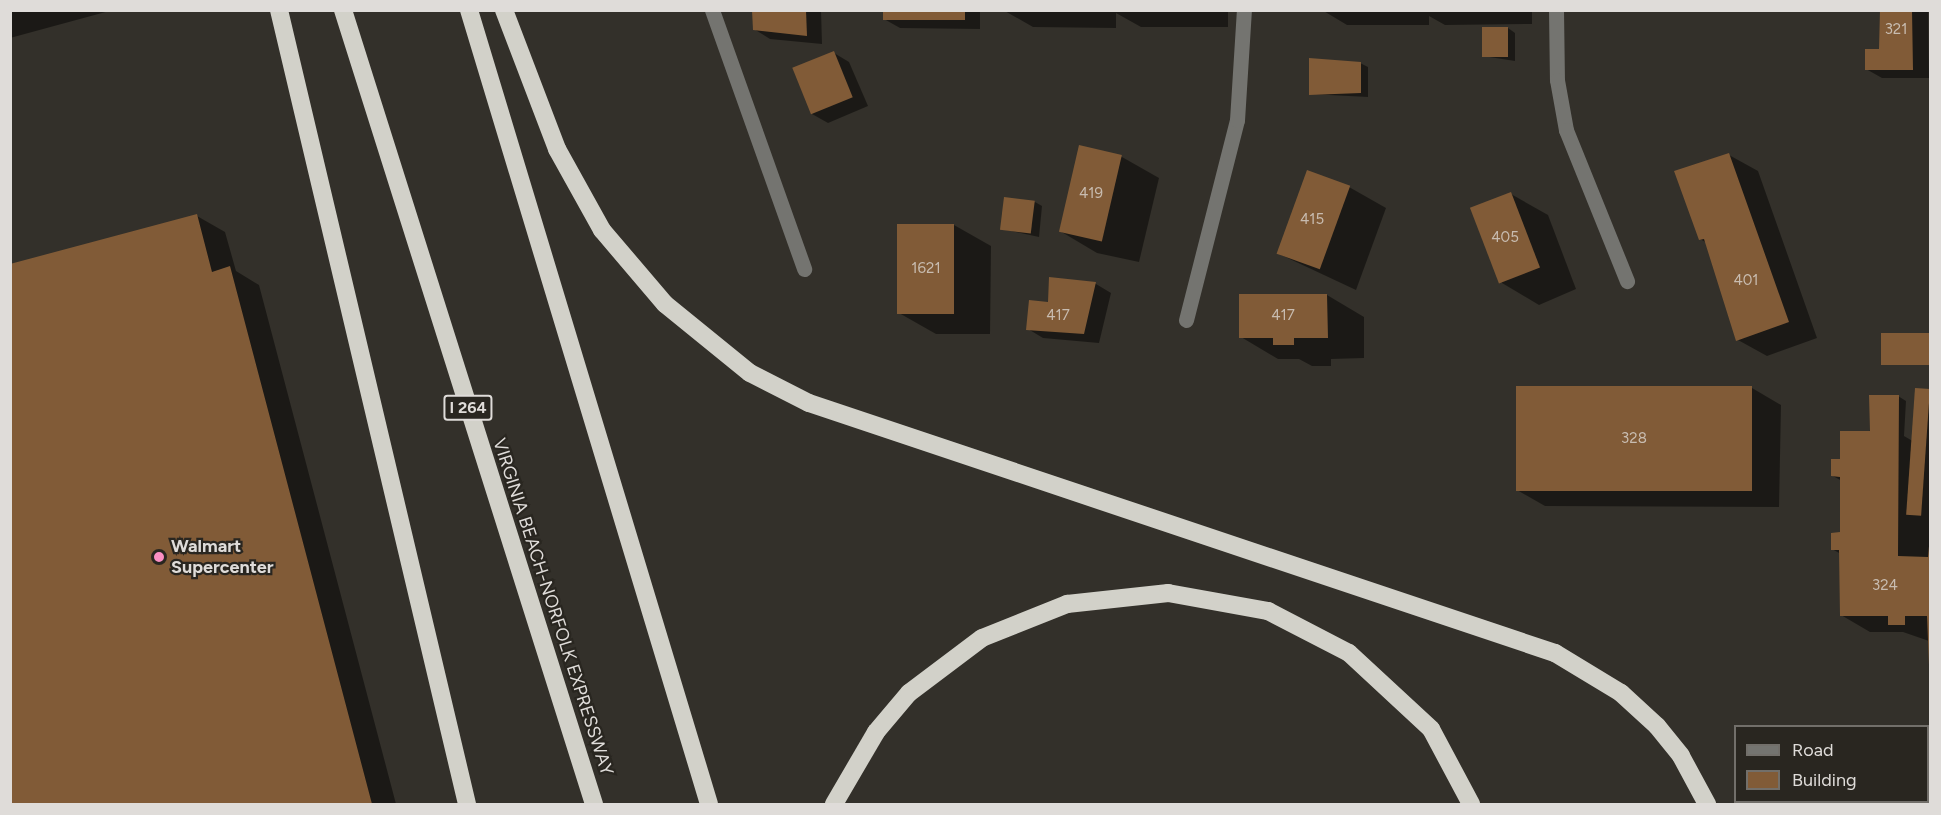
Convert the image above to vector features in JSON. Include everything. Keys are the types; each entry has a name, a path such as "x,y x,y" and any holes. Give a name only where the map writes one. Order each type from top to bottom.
{"highway":[{"path":"279,10 467,804"},
{"name":"VIRGINIA BEACH-NORFOLK EXPRESSWAY","path":"343,10 594,804"},
{"path":"469,10 709,804"},
{"path":"504,10 557,149 602,230 665,304 750,373 809,403 1555,653 1621,693 1657,726 1681,756 1707,804"},
{"path":"834,804 876,732 909,693 982,638 1067,604 1168,593 1268,611 1349,653 1431,729 1472,804"}],"street":[{"path":"712,10 804,269"},
{"path":"1186,320 1237,120 1244,10"},
{"path":"1556,10 1557,80 1566,130 1628,281"}],"building":[{"path":"752,10 806,10 807,36 753,30"},
{"path":"883,10 965,10 965,20 883,20"},
{"path":"1880,10 1912,10 1913,70 1865,70 1865,49 1879,49"},
{"path":"1482,27 1508,27 1508,57 1482,57"},
{"path":"834,51 853,97 811,114 792,68"},
{"path":"1309,58 1361,62 1361,93 1309,95"},
{"path":"1079,145 1122,155 1102,242 1059,232"},
{"path":"1729,153 1789,322 1736,341 1704,239 1699,240 1674,171"},
{"path":"1307,170 1350,186 1320,269 1277,254"},
{"path":"1511,192 1540,268 1499,283 1470,208"},
{"path":"1004,197 1035,201 1031,234 1000,230"},
{"name":"Walmart Supercenter","path":"197,214 212,272 230,266 372,804 10,804 10,264"},
{"path":"897,224 954,224 954,314 897,314"},
{"path":"1049,277 1096,282 1084,334 1026,330 1029,300 1048,302"},
{"path":"1239,294 1327,294 1328,338 1294,338 1294,345 1273,345 1273,338 1239,338"},
{"path":"1881,333 1930,333 1930,365 1881,365"},
{"path":"1516,386 1752,386 1752,491 1516,491"},
{"path":"1915,388 1930,389 1921,516 1906,515"},
{"path":"1869,395 1899,395 1898,556 1928,557 1930,535 1930,690 1927,616 1905,616 1905,625 1888,625 1888,616 1840,616 1839,550 1831,550 1831,533 1840,532 1840,477 1831,476 1831,459 1840,459 1840,431 1870,431"}],"place":[{"name":"Walmart Supercenter","path":"159,557"}]}
